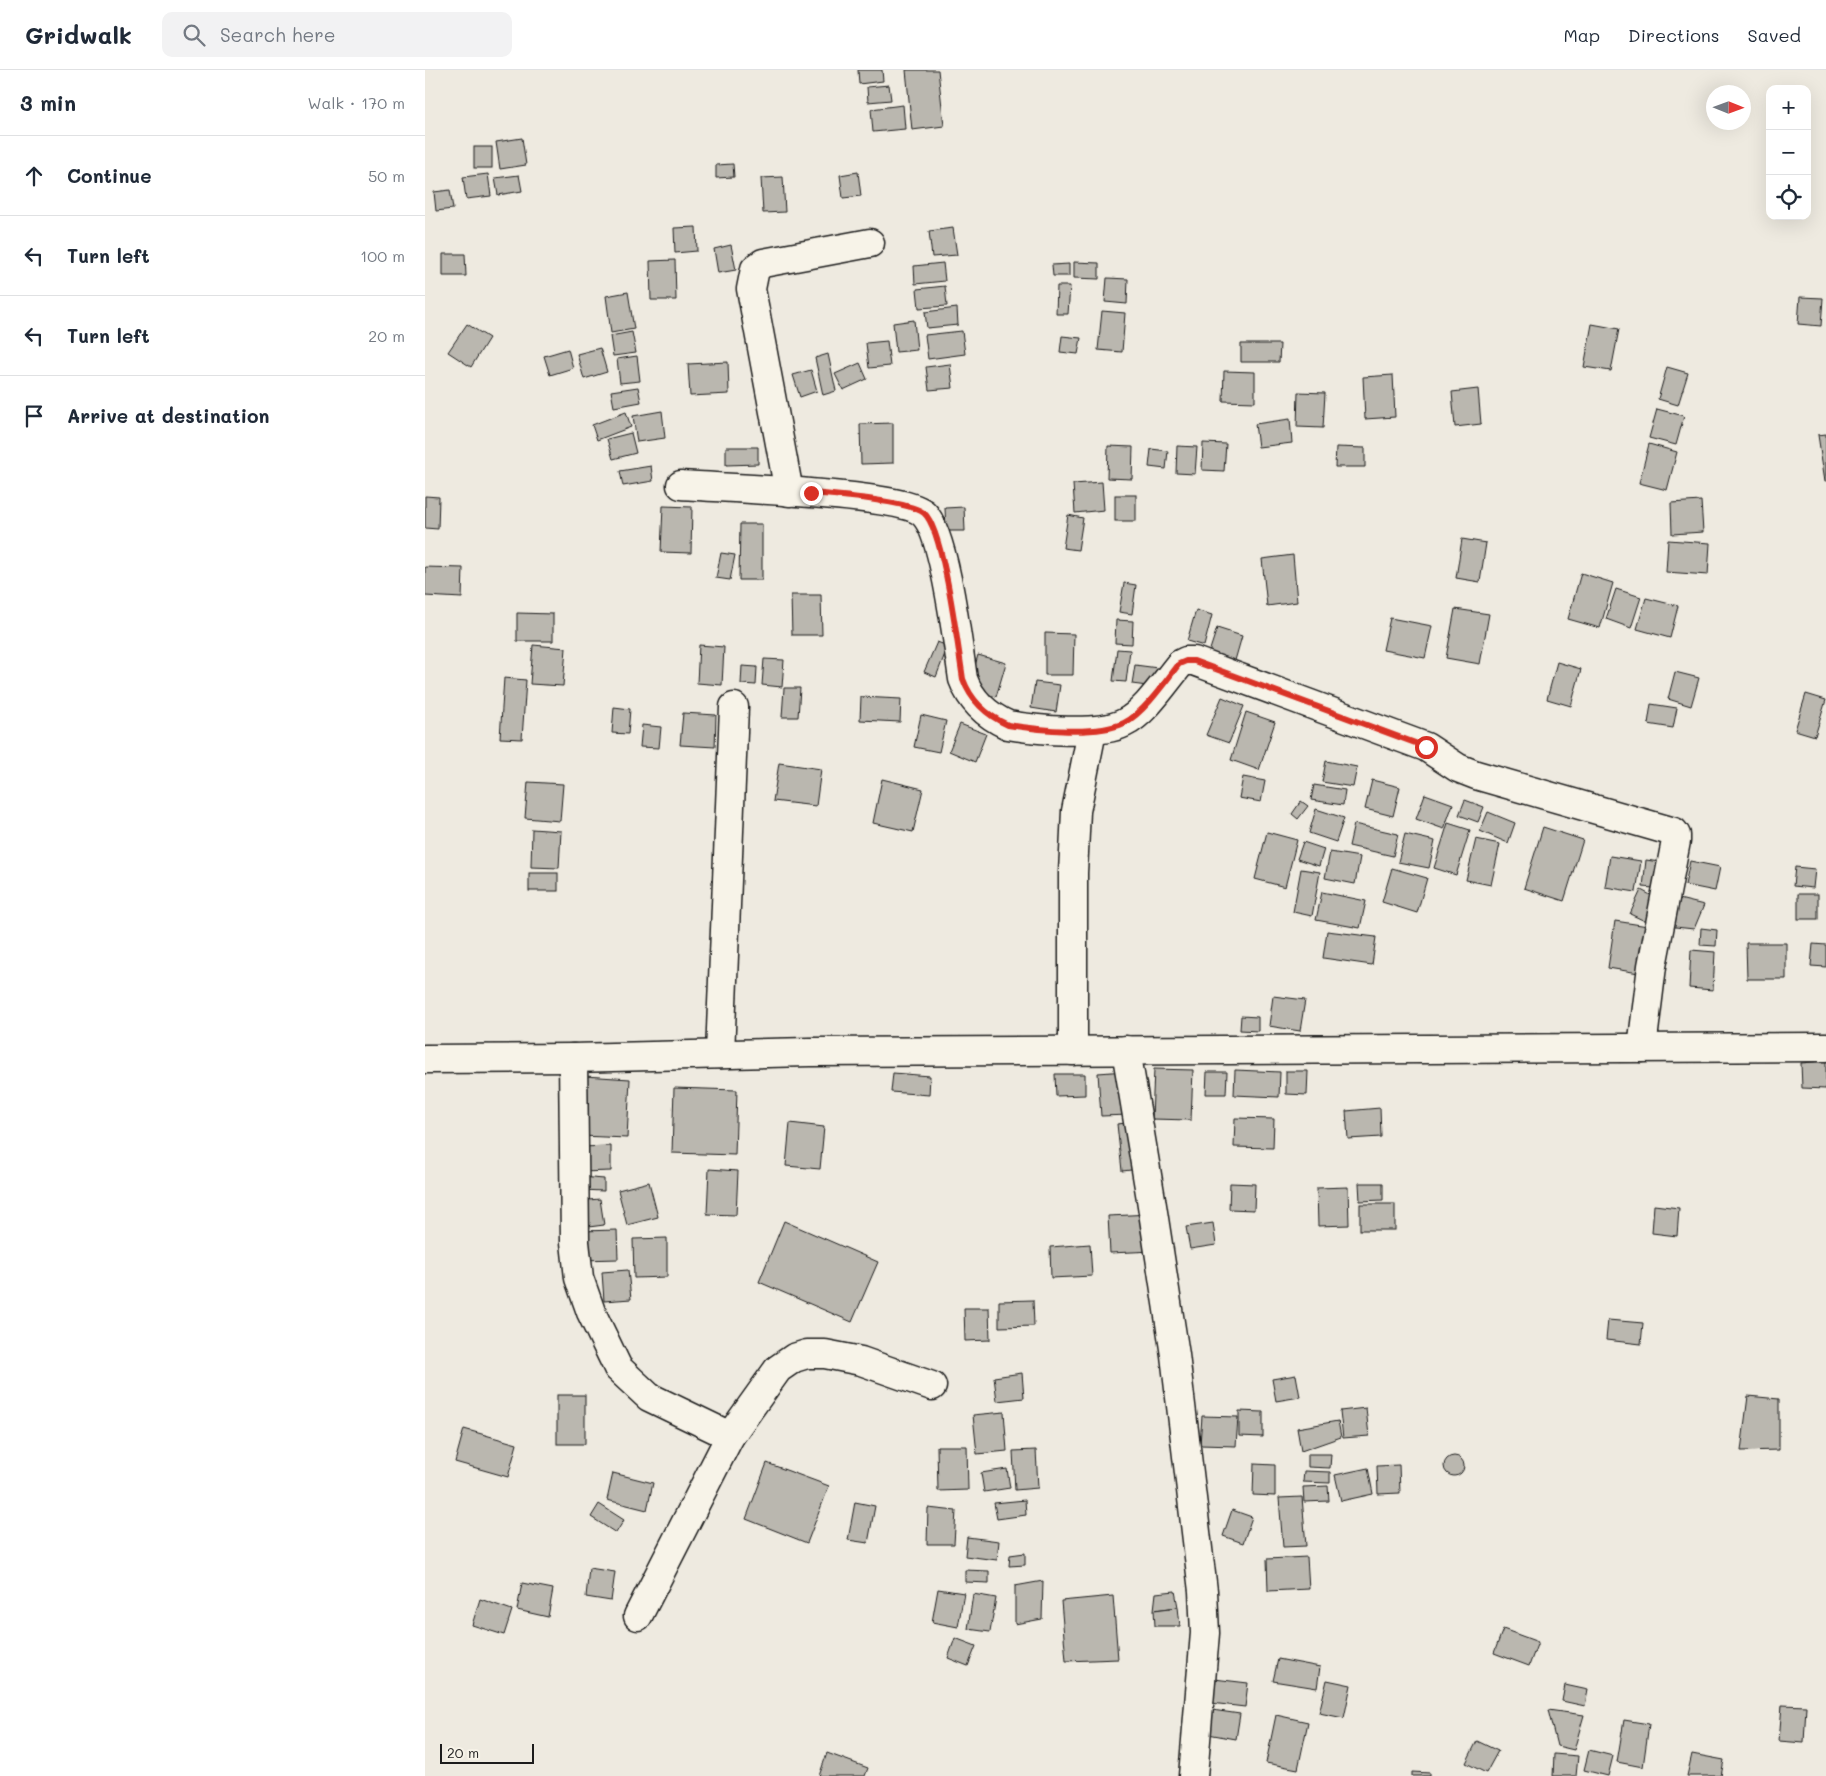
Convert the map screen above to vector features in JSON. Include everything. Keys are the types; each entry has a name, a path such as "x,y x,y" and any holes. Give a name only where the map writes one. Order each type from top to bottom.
{"street":[{"path":"789,492 751,290 755,269 763,262 870,242"},
{"path":"681,485 873,500 913,508 924,513 931,525 941,552 963,679 973,699 991,715 1008,725 1092,731 1124,723 1139,712 1179,664 1186,661 1194,661 1426,747 1458,768 1476,775 1674,832 1676,841 1652,966 1642,1048"},
{"path":"720,1054 734,707"},
{"path":"1073,1051 1073,873 1076,811 1092,731"},
{"path":"425,1059 573,1058 810,1052 1826,1047"},
{"path":"1126,1050 1175,1355 1203,1591 1205,1633 1193,1776"},
{"path":"573,1058 575,1242 579,1278 591,1312 618,1368 649,1397 730,1436"},
{"path":"637,1616 730,1436 778,1369 794,1358 807,1354 825,1354 861,1361 932,1386"}],"building":[{"path":"858,70 882,70 883,81 859,84"},
{"path":"906,70 938,70 944,126 912,130"},
{"path":"889,85 891,100 868,102 867,87"},
{"path":"903,105 905,129 873,132 871,109"},
{"path":"522,138 526,165 500,169 496,142"},
{"path":"474,147 492,147 492,168 474,168"},
{"path":"733,164 734,177 716,178 716,165"},
{"path":"858,172 861,196 843,198 840,175"},
{"path":"488,174 491,196 466,199 463,177"},
{"path":"519,175 522,191 498,195 495,178"},
{"path":"783,177 785,212 763,213 761,178"},
{"path":"450,190 453,209 436,211 434,192"},
{"path":"696,227 697,251 675,253 674,228"},
{"path":"953,228 957,255 932,257 929,231"},
{"path":"731,245 736,270 718,273 714,249"},
{"path":"443,254 465,254 466,276 443,276"},
{"path":"675,260 676,300 651,300 650,261"},
{"path":"1074,262 1099,263 1099,279 1074,278"},
{"path":"943,263 945,281 915,284 914,266"},
{"path":"1069,264 1069,276 1053,276 1052,265"},
{"path":"1107,278 1128,279 1127,304 1105,302"},
{"path":"945,286 947,306 919,308 917,289"},
{"path":"1057,286 1070,286 1068,314 1056,314"},
{"path":"628,292 634,329 611,333 606,296"},
{"path":"1800,297 1823,298 1821,326 1798,324"},
{"path":"957,308 958,325 927,328 925,312"},
{"path":"1102,311 1125,313 1122,352 1098,350"},
{"path":"914,320 917,350 896,352 893,323"},
{"path":"467,324 489,338 471,367 448,352"},
{"path":"1592,324 1619,329 1611,371 1584,367"},
{"path":"962,331 965,354 928,359 925,335"},
{"path":"632,332 636,353 613,356 610,336"},
{"path":"1062,336 1081,338 1078,354 1060,352"},
{"path":"887,341 890,366 869,368 866,343"},
{"path":"1241,344 1280,344 1279,362 1241,362"},
{"path":"600,348 607,372 584,379 577,354"},
{"path":"568,349 573,368 550,375 544,356"},
{"path":"828,354 836,391 823,395 815,358"},
{"path":"637,356 640,381 620,383 617,359"},
{"path":"728,362 729,394 690,396 688,364"},
{"path":"860,363 867,379 843,390 835,374"},
{"path":"950,364 953,388 929,390 926,367"},
{"path":"1667,367 1688,373 1678,405 1658,399"},
{"path":"811,370 817,391 800,397 793,375"},
{"path":"1224,371 1255,372 1255,402 1223,401"},
{"path":"1393,375 1395,417 1365,419 1363,377"},
{"path":"638,387 641,402 614,407 611,391"},
{"path":"1478,389 1481,424 1455,427 1452,392"},
{"path":"1298,392 1325,393 1323,428 1297,427"},
{"path":"1657,409 1684,416 1676,445 1649,438"},
{"path":"662,411 665,438 637,442 633,416"},
{"path":"626,412 631,427 597,440 592,425"},
{"path":"1290,419 1292,443 1258,447 1255,424"},
{"path":"893,423 893,463 861,464 860,424"},
{"path":"631,433 636,453 613,459 607,439"},
{"path":"1826,434 1826,481 1825,481 1818,435"},
{"path":"1203,443 1226,444 1224,471 1202,470"},
{"path":"1649,444 1677,452 1667,490 1639,483"},
{"path":"1108,446 1133,447 1132,479 1107,478"},
{"path":"1177,446 1197,447 1195,474 1176,473"},
{"path":"726,447 758,447 758,464 726,465"},
{"path":"1336,447 1365,448 1365,467 1335,467"},
{"path":"1151,449 1168,451 1166,469 1149,467"},
{"path":"651,466 653,481 623,486 620,471"},
{"path":"1102,482 1104,510 1075,513 1073,484"},
{"path":"1115,495 1136,495 1136,521 1115,521"},
{"path":"425,496 439,497 438,529 425,528"},
{"path":"1701,501 1703,532 1672,534 1671,503"},
{"path":"663,506 692,507 691,553 661,552"},
{"path":"964,507 965,531 946,531 945,508"},
{"path":"1068,515 1083,518 1078,550 1063,548"},
{"path":"740,524 762,524 762,580 739,580"},
{"path":"1462,539 1486,543 1480,582 1456,578"},
{"path":"1668,540 1710,543 1708,575 1666,572"},
{"path":"721,553 735,555 730,580 716,578"},
{"path":"1293,555 1297,602 1267,606 1262,559"},
{"path":"425,567 463,568 462,598 425,596"},
{"path":"1581,573 1613,583 1600,628 1568,619"},
{"path":"1124,583 1136,585 1132,614 1119,612"},
{"path":"1616,589 1641,597 1631,628 1606,619"},
{"path":"791,595 821,595 822,635 792,635"},
{"path":"1646,598 1678,606 1670,638 1637,629"},
{"path":"1455,609 1489,614 1480,664 1446,658"},
{"path":"1196,610 1212,615 1204,646 1187,641"},
{"path":"517,613 553,614 553,641 517,641"},
{"path":"1390,618 1432,626 1425,658 1383,650"},
{"path":"1116,620 1133,621 1132,644 1115,643"},
{"path":"1217,628 1242,636 1232,671 1206,662"},
{"path":"1045,633 1074,634 1073,675 1045,675"},
{"path":"937,642 948,646 936,677 924,672"},
{"path":"533,645 566,648 563,686 530,684"},
{"path":"699,645 724,647 722,685 697,683"},
{"path":"1117,649 1130,650 1126,682 1113,681"},
{"path":"978,655 1006,663 996,697 969,688"},
{"path":"764,659 784,660 782,687 762,685"},
{"path":"1557,662 1581,669 1571,706 1547,699"},
{"path":"1135,665 1158,668 1155,687 1132,684"},
{"path":"742,666 757,667 756,685 741,684"},
{"path":"1675,672 1699,678 1691,706 1668,699"},
{"path":"504,678 526,680 522,739 500,738"},
{"path":"1035,682 1060,685 1056,712 1031,708"},
{"path":"784,688 800,688 798,717 782,717"},
{"path":"1806,694 1826,700 1815,736 1795,730"},
{"path":"861,697 901,699 900,722 860,720"},
{"path":"1222,697 1244,706 1229,743 1206,735"},
{"path":"1651,704 1677,708 1673,728 1648,724"},
{"path":"614,707 630,709 628,734 612,733"},
{"path":"1246,712 1275,722 1259,770 1231,760"},
{"path":"683,713 716,715 715,747 680,745"},
{"path":"921,715 946,721 939,752 914,747"},
{"path":"960,724 986,734 975,762 949,751"},
{"path":"642,725 661,727 659,748 640,747"},
{"path":"1326,761 1357,767 1353,787 1322,782"},
{"path":"779,763 821,769 816,806 773,801"},
{"path":"1243,777 1265,781 1261,802 1239,798"},
{"path":"882,779 923,789 913,832 873,823"},
{"path":"1372,780 1400,787 1393,816 1365,809"},
{"path":"528,782 563,784 560,821 525,818"},
{"path":"1314,785 1345,790 1343,805 1311,800"},
{"path":"1425,794 1453,804 1444,829 1416,819"},
{"path":"1465,800 1484,807 1478,822 1459,815"},
{"path":"1301,801 1308,806 1298,819 1292,814"},
{"path":"1316,809 1344,818 1336,842 1309,833"},
{"path":"1488,812 1515,823 1508,843 1480,831"},
{"path":"1448,823 1470,830 1456,875 1434,868"},
{"path":"1354,824 1398,834 1393,856 1349,846"},
{"path":"1543,827 1583,840 1564,901 1524,888"},
{"path":"532,829 561,831 559,868 531,867"},
{"path":"1267,832 1297,840 1285,887 1255,879"},
{"path":"1405,834 1435,841 1429,868 1398,862"},
{"path":"1476,839 1500,844 1491,885 1466,880"},
{"path":"1303,842 1324,849 1319,866 1297,859"},
{"path":"1330,852 1360,857 1355,884 1325,878"},
{"path":"1610,856 1641,861 1636,892 1605,887"},
{"path":"1646,860 1666,863 1663,889 1643,887"},
{"path":"1690,861 1720,867 1715,891 1685,885"},
{"path":"1795,867 1815,869 1813,888 1793,886"},
{"path":"1392,868 1427,878 1417,913 1382,902"},
{"path":"1301,869 1320,872 1312,916 1293,912"},
{"path":"529,873 558,873 558,891 529,891"},
{"path":"1641,890 1658,899 1647,922 1630,914"},
{"path":"1322,892 1366,901 1360,928 1316,920"},
{"path":"1798,894 1818,894 1818,919 1798,919"},
{"path":"1675,898 1704,905 1694,929 1666,926"},
{"path":"1615,921 1648,926 1639,973 1608,968"},
{"path":"1701,928 1717,930 1716,946 1700,945"},
{"path":"1327,931 1376,937 1372,965 1323,958"},
{"path":"1746,943 1786,943 1786,979 1747,979"},
{"path":"1813,944 1826,945 1826,967 1811,966"},
{"path":"1691,950 1715,952 1713,990 1689,988"},
{"path":"1273,996 1305,1000 1300,1031 1269,1026"},
{"path":"1241,1016 1258,1017 1258,1031 1240,1030"},
{"path":"1826,1061 1826,1089 1802,1088 1801,1063"},
{"path":"1154,1069 1193,1070 1191,1120 1152,1119"},
{"path":"1235,1070 1280,1072 1279,1097 1234,1095"},
{"path":"1126,1071 1129,1115 1101,1116 1098,1073"},
{"path":"1286,1071 1308,1071 1307,1095 1286,1094"},
{"path":"1207,1072 1227,1072 1226,1094 1206,1094"},
{"path":"893,1073 930,1076 929,1095 891,1092"},
{"path":"1055,1074 1085,1074 1085,1095 1056,1096"},
{"path":"585,1076 630,1079 627,1138 581,1136"},
{"path":"674,1088 737,1090 735,1155 672,1153"},
{"path":"1380,1108 1381,1137 1348,1139 1346,1111"},
{"path":"1235,1118 1274,1119 1273,1148 1234,1147"},
{"path":"1136,1122 1140,1169 1122,1171 1117,1124"},
{"path":"790,1123 824,1127 820,1169 786,1166"},
{"path":"611,1146 611,1171 581,1172 580,1147"},
{"path":"709,1169 738,1171 736,1215 707,1214"},
{"path":"580,1177 604,1179 604,1191 580,1190"},
{"path":"649,1182 658,1217 627,1225 618,1190"},
{"path":"1230,1183 1255,1184 1254,1210 1229,1209"},
{"path":"1359,1183 1383,1183 1383,1200 1360,1201"},
{"path":"1348,1187 1349,1225 1318,1226 1317,1188"},
{"path":"600,1199 604,1225 581,1228 577,1201"},
{"path":"1360,1204 1395,1204 1395,1230 1360,1230"},
{"path":"1654,1205 1679,1208 1677,1236 1652,1233"},
{"path":"1152,1214 1154,1251 1110,1253 1108,1216"},
{"path":"784,1221 878,1262 852,1322 759,1282"},
{"path":"1213,1223 1216,1245 1190,1249 1186,1227"},
{"path":"617,1230 618,1259 582,1260 581,1231"},
{"path":"667,1238 667,1277 634,1278 633,1239"},
{"path":"1090,1244 1092,1276 1051,1278 1050,1247"},
{"path":"628,1270 631,1299 604,1301 602,1272"},
{"path":"1033,1300 1034,1326 999,1327 999,1301"},
{"path":"964,1308 989,1308 990,1340 965,1341"},
{"path":"1608,1320 1643,1323 1641,1344 1606,1340"},
{"path":"1022,1373 1024,1398 997,1401 994,1377"},
{"path":"1296,1375 1300,1397 1276,1401 1272,1379"},
{"path":"557,1395 585,1395 585,1444 557,1444"},
{"path":"1748,1396 1779,1399 1779,1450 1741,1451"},
{"path":"1366,1408 1369,1436 1343,1438 1340,1411"},
{"path":"1239,1411 1263,1412 1263,1437 1239,1436"},
{"path":"1004,1412 1007,1451 977,1454 973,1415"},
{"path":"1202,1416 1238,1417 1236,1446 1200,1445"},
{"path":"1338,1421 1341,1437 1301,1451 1297,1428"},
{"path":"464,1429 517,1444 508,1477 455,1462"},
{"path":"937,1446 967,1446 968,1490 938,1491"},
{"path":"1036,1450 1038,1488 1015,1490 1013,1451"},
{"path":"1308,1454 1331,1454 1330,1468 1308,1467"},
{"path":"1450,1456 1458,1456 1464,1462 1464,1470 1458,1476 1450,1476 1444,1470 1444,1462"},
{"path":"767,1463 829,1486 807,1543 746,1519"},
{"path":"1254,1464 1275,1465 1275,1496 1253,1495"},
{"path":"1399,1465 1400,1493 1378,1494 1377,1466"},
{"path":"1368,1468 1373,1494 1341,1501 1335,1475"},
{"path":"1007,1469 1010,1488 984,1492 981,1473"},
{"path":"1304,1471 1330,1472 1330,1483 1303,1482"},
{"path":"613,1473 653,1483 647,1510 607,1500"},
{"path":"1328,1486 1329,1501 1304,1502 1303,1487"},
{"path":"1302,1497 1306,1546 1283,1547 1279,1498"},
{"path":"1025,1500 1026,1515 997,1519 994,1503"},
{"path":"855,1502 875,1506 868,1543 848,1540"},
{"path":"599,1504 624,1520 616,1533 591,1517"},
{"path":"928,1508 956,1511 954,1544 927,1544"},
{"path":"1232,1510 1252,1517 1243,1543 1223,1536"},
{"path":"967,1537 999,1541 997,1560 965,1556"},
{"path":"1025,1553 1025,1565 1009,1566 1010,1555"},
{"path":"1307,1557 1309,1589 1268,1591 1267,1559"},
{"path":"589,1568 615,1572 611,1601 586,1597"},
{"path":"965,1570 989,1571 989,1583 965,1582"},
{"path":"1043,1581 1042,1619 1015,1624 1015,1586"},
{"path":"522,1583 553,1589 548,1617 517,1610"},
{"path":"938,1589 964,1593 958,1627 932,1622"},
{"path":"1175,1591 1178,1607 1154,1610 1156,1593"},
{"path":"973,1594 996,1598 990,1632 968,1629"},
{"path":"1113,1596 1118,1659 1066,1661 1061,1601"},
{"path":"480,1599 512,1610 504,1635 472,1625"},
{"path":"1178,1607 1180,1626 1155,1626 1154,1610"},
{"path":"1503,1629 1538,1642 1529,1666 1494,1653"},
{"path":"955,1638 976,1646 968,1666 948,1658"},
{"path":"1278,1659 1320,1667 1317,1688 1273,1681"},
{"path":"1214,1679 1248,1683 1245,1707 1211,1703"},
{"path":"1327,1680 1351,1685 1344,1718 1319,1713"},
{"path":"1565,1685 1588,1690 1585,1706 1562,1701"},
{"path":"1782,1705 1806,1706 1804,1743 1779,1741"},
{"path":"1212,1710 1240,1714 1236,1739 1208,1734"},
{"path":"1548,1710 1584,1715 1574,1750 1557,1746"},
{"path":"1276,1715 1308,1722 1298,1769 1266,1763"},
{"path":"1624,1720 1649,1724 1643,1767 1617,1762"},
{"path":"1477,1741 1498,1751 1486,1773 1466,1763"},
{"path":"1589,1750 1613,1756 1608,1776 1584,1770"},
{"path":"827,1753 868,1768 865,1776 819,1776"},
{"path":"1554,1754 1578,1756 1576,1776 1553,1776"},
{"path":"1692,1754 1724,1760 1721,1776 1687,1776"},
{"path":"1412,1772 1430,1773 1430,1776 1412,1776"}],"route":[{"path":"811,493 873,500 913,508 924,513 931,525 941,552 963,679 973,699 997,720 1008,725 1092,731 1124,723 1139,712 1179,664 1186,661 1194,661 1426,747"}]}
